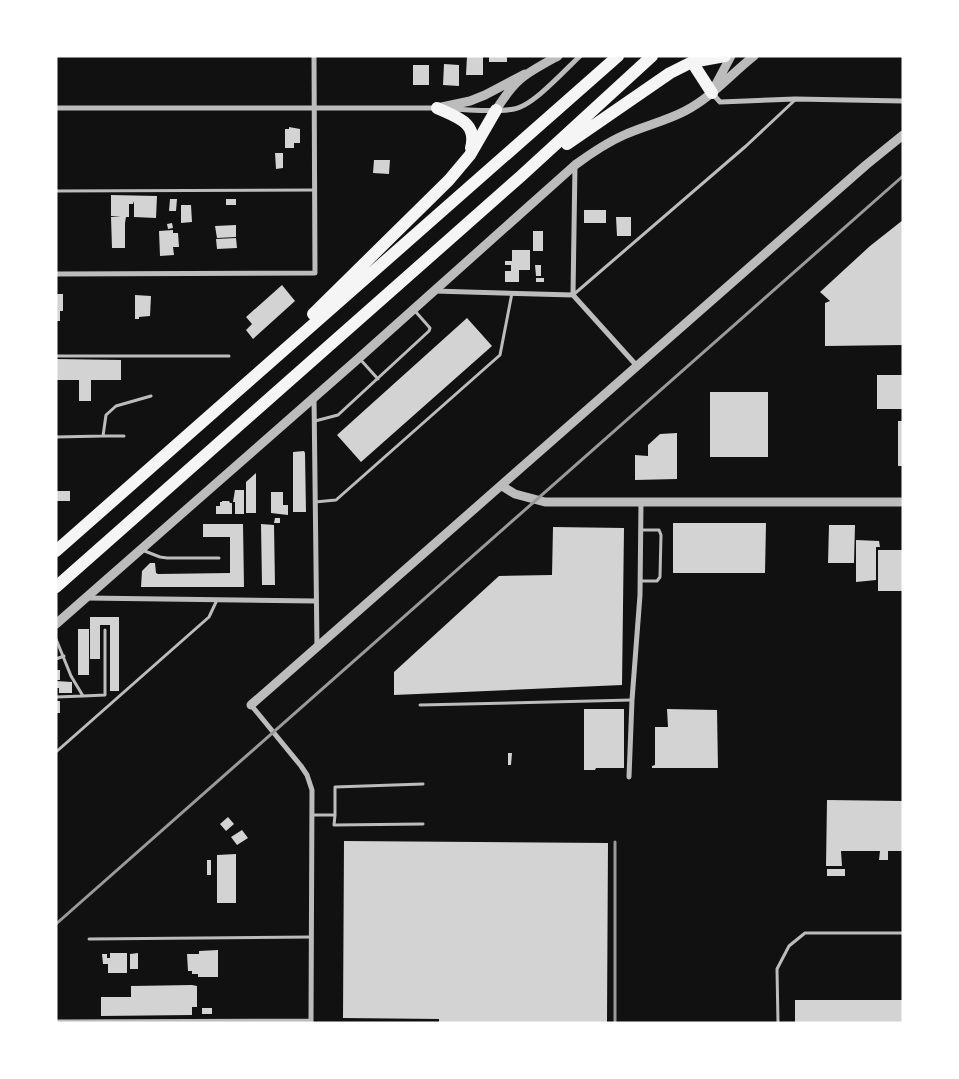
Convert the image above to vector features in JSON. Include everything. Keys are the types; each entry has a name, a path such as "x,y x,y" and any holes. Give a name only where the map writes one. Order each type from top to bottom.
{"highway":[{"path":"56,551 618,56"},
{"path":"56,587 520,177 652,56"},
{"path":"520,177 670,73 692,62 724,56"},
{"path":"692,62 712,92"},
{"path":"436,108 460,120 470,128 473,141 470,154"},
{"path":"216,411 443,186 470,154 496,110"}],"street":[{"path":"56,274 315,273 314,56"},
{"path":"436,108 470,101 485,95 558,56"},
{"path":"56,108 513,109 530,102 580,56"},
{"path":"712,92 731,56"},
{"path":"56,624 575,165 604,145 624,135 686,111 712,92 754,56"},
{"path":"496,110 514,83 526,74"},
{"path":"712,92 720,102 795,99 903,101"},
{"path":"56,1022 311,1022 312,790 307,775 251,705 866,165 903,135"},
{"path":"575,165 573,295 638,366"},
{"path":"433,291 573,295"},
{"path":"314,396 316,648"},
{"path":"502,486 516,494 545,502 903,502"},
{"path":"630,777 632,700 640,581 641,501"},
{"path":"86,598 315,601"}],"lane":[{"path":"573,295 746,146 795,99"},
{"path":"56,191 315,190"},
{"path":"315,502 336,500 500,356 512,294"},
{"path":"314,421 338,415 429,332 430,328 413,309"},
{"path":"56,356 229,356"},
{"path":"359,358 378,379"},
{"path":"103,436 106,415 116,406 151,396"},
{"path":"56,437 124,436"},
{"path":"640,530 659,530 660,535 660,577 657,581 640,581"},
{"path":"141,550 167,558 219,558"},
{"path":"56,752 209,617 217,600"},
{"path":"56,697 105,695 105,630"},
{"path":"56,639 71,676 84,696"},
{"path":"56,659 64,656"},
{"path":"420,705 632,700"},
{"path":"423,784 335,787 334,826 424,824"},
{"path":"312,815 335,815"},
{"path":"778,1023 777,969 789,946 805,933 903,933"},
{"path":"89,938 311,937"}],"building":[{"path":"467,56 483,56 483,75 466,75"},
{"path":"489,56 507,56 507,62 489,62"},
{"path":"444,64 459,65 459,86 443,85"},
{"path":"413,65 429,65 429,85 413,85"},
{"path":"289,127 300,129 300,143 294,143 294,148 285,148 285,129 289,129"},
{"path":"275,153 283,153 283,168 276,169"},
{"path":"374,160 390,160 389,174 373,173"},
{"path":"111,195 157,196 156,218 134,217 134,201 133,204 129,204 129,217 126,217 125,223 125,248 112,248 111,217 121,216 111,216"},
{"path":"170,199 177,199 176,211 169,211"},
{"path":"226,199 236,199 236,205 226,205"},
{"path":"181,205 191,205 192,222 181,223"},
{"path":"584,210 606,210 606,223 584,223"},
{"path":"616,217 631,217 631,236 617,236"},
{"path":"903,220 903,345 825,346 825,303 830,301 820,292 870,246"},
{"path":"172,223 173,228 168,229 167,224"},
{"path":"236,225 236,237 217,238 215,226"},
{"path":"173,230 173,233 178,233 179,247 173,247 174,255 160,256 159,231"},
{"path":"533,231 543,231 543,251 533,251"},
{"path":"236,238 237,248 217,249 216,239"},
{"path":"512,250 530,250 530,270 519,270 519,282 505,282 505,271 511,271 511,265 505,265 505,261 512,261"},
{"path":"535,265 541,265 541,276 536,276"},
{"path":"536,278 544,278 544,282 536,282"},
{"path":"282,285 295,301 253,339 246,330 252,324 246,317"},
{"path":"56,294 63,294 63,311 60,311 60,321 56,321"},
{"path":"135,295 151,296 150,316 135,319"},
{"path":"467,318 492,346 361,462 337,435"},
{"path":"56,359 121,360 121,380 91,380 91,401 79,401 79,380 56,380"},
{"path":"877,375 903,375 903,409 877,409"},
{"path":"710,392 768,392 768,457 710,457"},
{"path":"898,421 903,421 903,466 898,466"},
{"path":"677,433 677,479 635,480 635,455 648,456 648,445 660,434"},
{"path":"304,451 306,512 293,512 293,452"},
{"path":"256,473 256,513 246,513 246,482"},
{"path":"235,490 244,490 244,514 235,514 235,502 233,502"},
{"path":"56,491 70,491 70,501 56,501"},
{"path":"271,492 283,492 283,505 288,505 288,515 271,513"},
{"path":"222,501 232,503 232,514 216,514 216,506 220,506"},
{"path":"275,518 280,518 280,523 274,523"},
{"path":"673,523 766,523 765,573 673,573"},
{"path":"203,524 243,524 244,587 141,587 142,571 150,563 155,563 156,573 158,574 230,573 230,537 203,537"},
{"path":"261,524 274,525 275,585 262,585"},
{"path":"829,525 855,525 854,563 828,563"},
{"path":"553,527 624,528 622,685 394,695 394,672 499,576 552,575"},
{"path":"856,540 879,541 880,547 876,547 876,580 856,582"},
{"path":"878,550 903,550 903,591 878,591"},
{"path":"90,617 119,617 119,691 110,691 110,625 100,625 100,659 90,659"},
{"path":"78,629 89,629 89,675 78,675"},
{"path":"56,670 60,670 60,680 56,680"},
{"path":"56,681 72,682 72,693 59,693 59,688 56,688"},
{"path":"56,701 60,701 60,713 56,713"},
{"path":"584,709 624,709 624,768 584,770"},
{"path":"667,709 717,710 718,768 652,768 655,765 655,727 668,727"},
{"path":"508,753 512,753 511,765 508,765"},
{"path":"827,800 903,801 903,851 888,851 888,860 879,860 880,851 841,851 842,866 826,866"},
{"path":"228,817 234,824 226,831 220,824"},
{"path":"242,830 248,838 237,845 231,837"},
{"path":"344,841 608,843 607,1022 439,1023 439,1019 343,1018"},
{"path":"236,854 236,903 217,903 217,855"},
{"path":"207,860 211,860 211,875 207,875"},
{"path":"827,869 845,869 845,876 827,876"},
{"path":"218,950 218,977 198,977 198,974 192,974 192,971 188,971 187,954 199,954 199,951"},
{"path":"110,953 127,953 127,973 108,973 108,964 103,964 102,954 107,954 107,958 110,958"},
{"path":"138,953 138,969 130,969 130,954"},
{"path":"131,986 197,986 197,1007 192,1007 192,1015 101,1016 101,997 131,997"},
{"path":"795,1000 903,1000 903,1023 795,1023"},
{"path":"202,1008 212,1008 212,1014 202,1014"}],"railway":[{"path":"56,924 903,176"},
{"path":"615,842 615,1023"}]}
